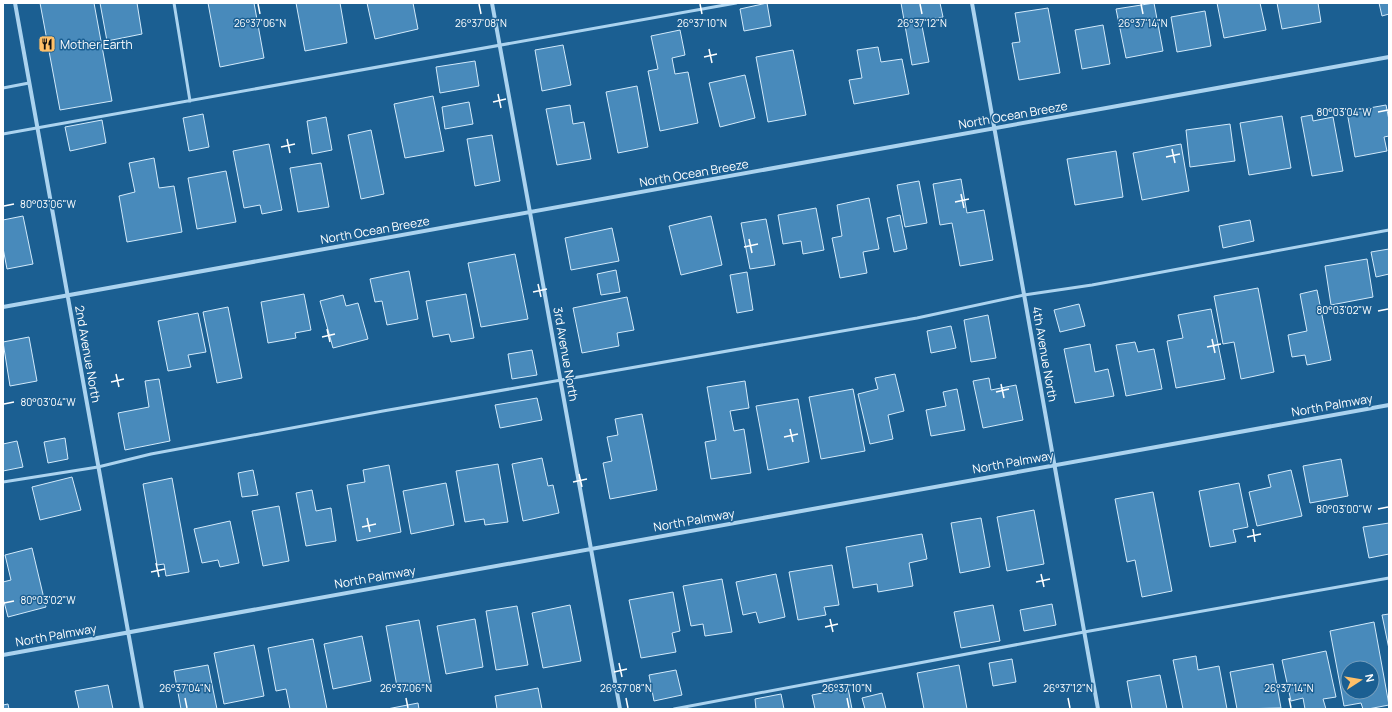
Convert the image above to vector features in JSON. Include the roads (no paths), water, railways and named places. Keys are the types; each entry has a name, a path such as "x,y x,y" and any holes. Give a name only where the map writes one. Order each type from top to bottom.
{"street":[{"name":"2nd Avenue North","path":"15,3 142,709"},
{"name":"3rd Avenue North","path":"492,3 620,709"},
{"name":"4th Avenue North","path":"972,3 1098,709"},
{"name":"North Ocean Breeze","path":"3,307 1389,57"},
{"name":"North Palmway","path":"3,654 1389,405"}],"lane":[{"path":"174,3 190,101"},
{"path":"3,134 736,3"},
{"path":"3,88 29,84"},
{"path":"3,482 98,467 151,454 561,379 910,319 1024,295 1092,285 1389,230"},
{"path":"674,709 1084,632 1389,578"}],"place":[{"name":"Mother Earth","path":"47,44"}]}
